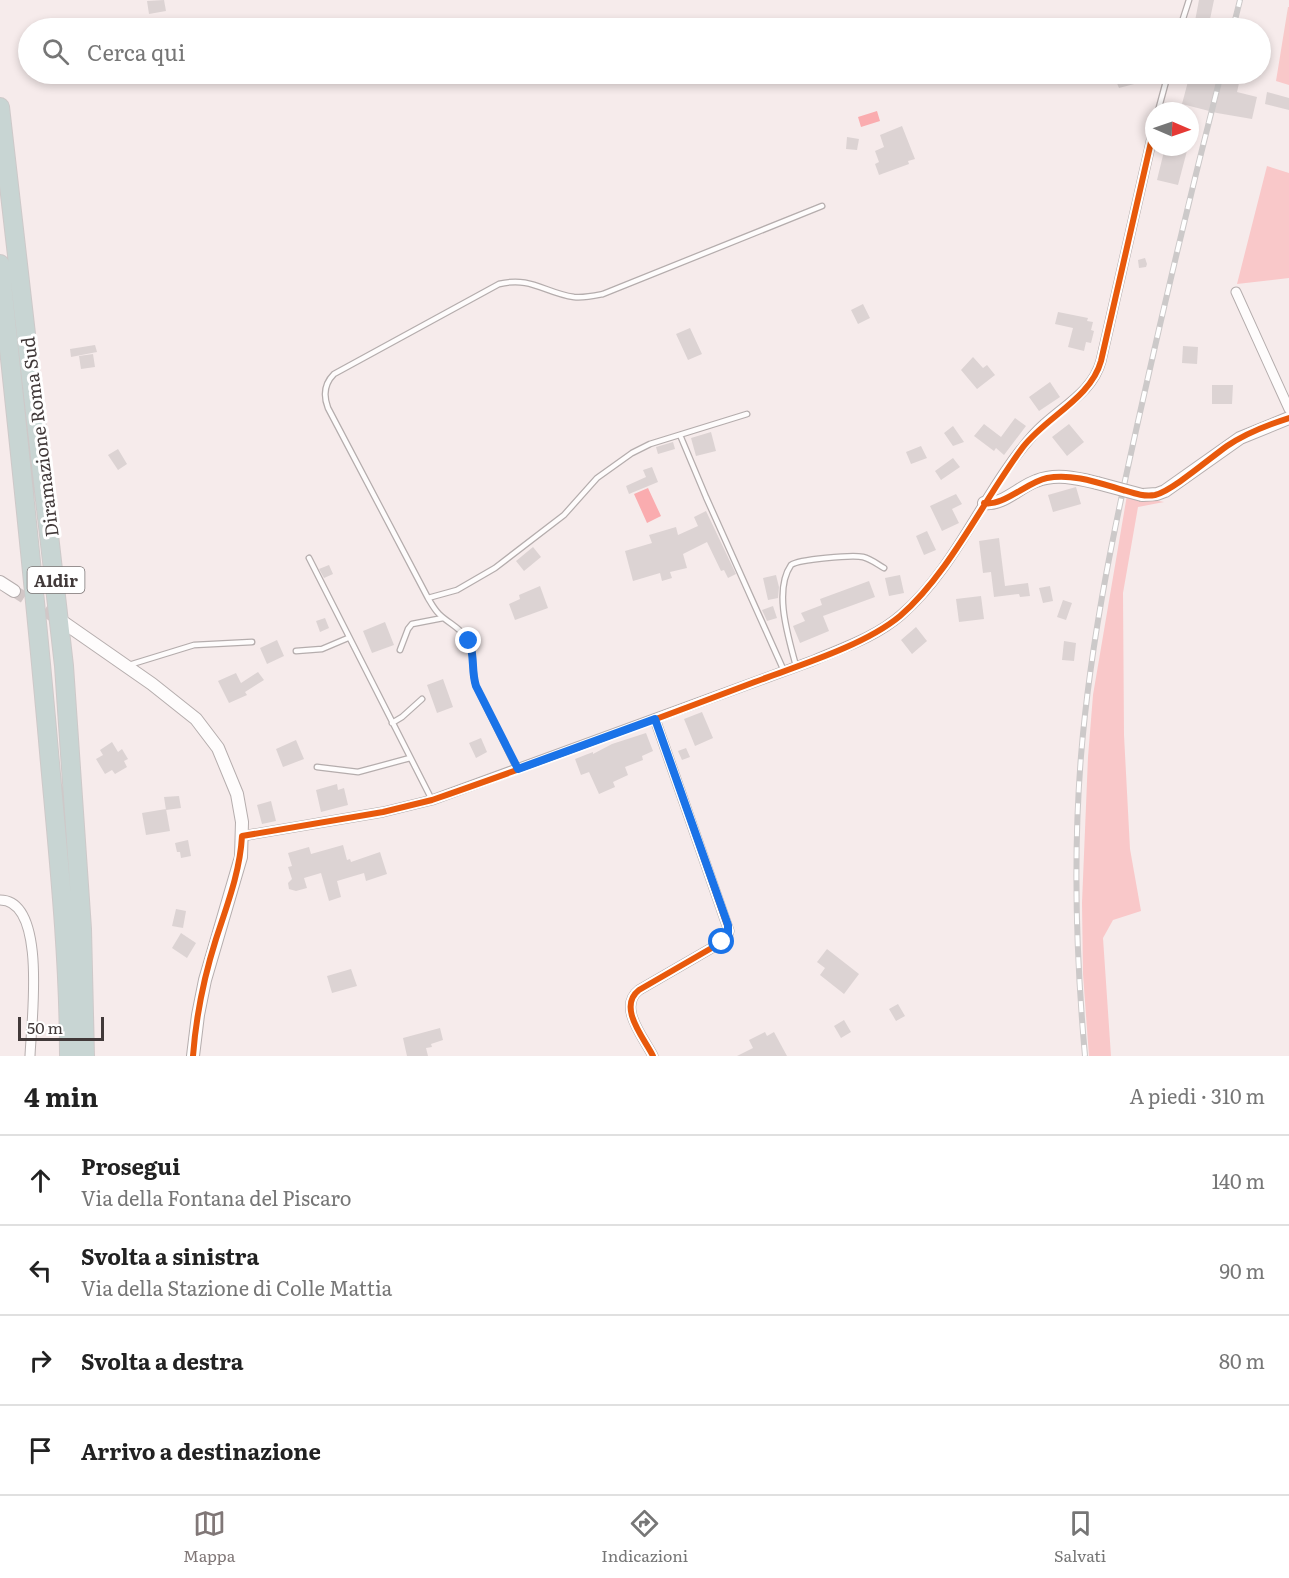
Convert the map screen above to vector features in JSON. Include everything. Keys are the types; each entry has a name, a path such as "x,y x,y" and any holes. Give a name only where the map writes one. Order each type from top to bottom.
{"highway":[{"name":"Diramazione Roma Sud","path":"0,107 63,656 81,913 85,1056"},
{"name":"Diramazione Roma Sud","path":"0,264 39,641 64,914 69,999 69,1056"}],"street":[{"path":"242,836 383,812 432,800 784,671 872,634 900,615 914,602 944,565 1032,435 1084,391 1097,374 1148,156"},
{"path":"1236,292 1289,409"},
{"path":"984,503 1000,500 1030,483 1046,478 1069,477 1142,495 1152,495 1165,491 1240,438 1289,418"},
{"path":"0,582 14,591"},
{"path":"63,622 187,711 213,741 237,794 241,810 242,836 237,874 202,992 193,1056"},
{"path":"654,1056 631,1014 629,1006 632,996 722,942 727,938 729,932 655,719"},
{"path":"0,900 11,902 19,909 25,918 30,934 33,988 30,1056"}],"lane":[{"path":"1183,18 1189,0"},
{"path":"1160,102 1165,84"},
{"path":"518,769 476,686 469,641 437,612 428,598 328,408 325,398 326,387 334,374 499,284 525,282 574,297 603,294 822,206"},
{"path":"428,598 457,590 491,571 564,515 592,484 614,465 645,446 747,414"},
{"path":"680,435 784,671"},
{"path":"796,666 786,631 784,609 786,577 791,565 802,561 856,557 871,560 884,568"},
{"path":"309,558 432,800"},
{"path":"400,650 408,628 412,624 443,618"},
{"path":"296,651 322,649 348,638"},
{"path":"126,666 194,645 252,642"},
{"path":"392,723 422,699"},
{"path":"317,767 358,772 410,758"}],"shaded area":[{"path":"1289,7 1289,85 1276,81"},
{"path":"877,111 880,121 861,127 858,117"},
{"path":"1267,166 1289,173 1289,278 1237,284"},
{"path":"648,488 661,516 647,523 634,494"},
{"path":"1127,495 1164,502 1138,507 1123,593 1124,735 1130,849 1141,911 1113,920 1103,938 1111,1056 1089,1056 1083,974 1082,903 1088,757 1093,695"}],"building":[{"path":"164,0 166,11 149,14 147,1"},
{"path":"1199,0 1214,0 1210,18 1196,18"},
{"path":"1117,84 1134,84 1119,88"},
{"path":"1187,84 1239,84 1237,92 1257,97 1252,119 1199,108 1199,102 1183,102"},
{"path":"1267,92 1289,98 1289,110 1265,104"},
{"path":"902,126 915,159 908,161 909,164 879,175 875,164 879,162 875,151 884,147 880,135"},
{"path":"847,137 859,139 857,150 846,149"},
{"path":"1163,156 1186,156 1178,185 1157,180"},
{"path":"1145,258 1146,267 1139,268 1138,260"},
{"path":"863,304 870,318 858,324 851,310"},
{"path":"1058,312 1088,318 1087,321 1093,322 1091,330 1094,331 1091,343 1086,342 1084,351 1068,347 1073,328 1055,324"},
{"path":"690,328 702,354 688,360 676,334"},
{"path":"95,345 97,352 71,357 70,349"},
{"path":"1183,346 1198,347 1197,364 1182,363"},
{"path":"93,354 95,367 81,369 79,356"},
{"path":"973,357 983,368 987,365 995,375 977,389 961,370"},
{"path":"1050,382 1060,397 1039,411 1029,397"},
{"path":"1212,385 1233,385 1232,404 1212,404"},
{"path":"1015,418 1026,426 1004,455 996,448 994,451 974,436 984,424 1001,437"},
{"path":"1069,424 1084,442 1067,456 1052,437"},
{"path":"953,426 964,442 953,446 944,433"},
{"path":"711,432 716,451 696,456 691,438"},
{"path":"673,442 675,449 658,454 656,447"},
{"path":"921,446 927,458 911,464 906,452"},
{"path":"118,449 127,464 118,470 108,455"},
{"path":"953,458 960,467 941,480 935,471"},
{"path":"652,467 658,482 629,494 626,486 646,477 643,470"},
{"path":"1076,487 1081,504 1053,512 1048,495"},
{"path":"956,494 962,504 952,509 959,523 942,531 930,506"},
{"path":"706,511 736,574 728,578 724,570 721,571 707,542 683,554 687,568 670,572 672,578 662,581 660,573 633,581 625,551 652,543 649,535 676,527 678,535 698,526 694,517"},
{"path":"927,531 936,550 924,555 916,536"},
{"path":"999,538 1005,586 1028,583 1030,596 1020,597 1019,594 994,597 991,572 983,573 979,541"},
{"path":"533,547 541,557 524,571 516,561"},
{"path":"329,565 333,574 324,578 319,569"},
{"path":"776,575 779,587 778,598 768,600 763,578"},
{"path":"900,575 904,593 889,596 885,578"},
{"path":"869,581 875,597 823,616 829,631 800,643 793,626 805,621 801,613 822,605 820,599"},
{"path":"540,586 548,608 515,620 509,604 520,599 519,595"},
{"path":"1050,586 1053,601 1043,603 1039,588"},
{"path":"981,596 984,619 959,622 956,599"},
{"path":"1063,600 1072,603 1066,620 1057,617"},
{"path":"773,606 777,618 767,621 762,610"},
{"path":"325,618 329,628 320,632 316,621"},
{"path":"385,622 394,645 372,653 363,631"},
{"path":"916,627 927,641 912,654 901,640"},
{"path":"277,640 284,656 267,664 260,648"},
{"path":"1064,641 1076,643 1074,661 1062,660"},
{"path":"258,672 264,680 245,692 247,695 229,703 218,681 236,673 241,683"},
{"path":"443,679 453,707 437,713 427,685"},
{"path":"702,712 713,738 695,746 684,719"},
{"path":"646,733 653,751 642,756 643,760 625,767 628,775 613,782 615,787 599,794 589,772 581,775 575,759"},
{"path":"481,738 487,752 476,758 469,743"},
{"path":"296,740 304,759 283,767 276,749"},
{"path":"112,742 118,752 122,749 128,759 124,761 127,767 115,774 112,770 105,774 96,759 103,755 100,750"},
{"path":"686,748 690,757 682,760 678,751"},
{"path":"337,784 338,790 344,788 348,805 321,812 316,790"},
{"path":"179,796 181,808 166,810 164,797"},
{"path":"271,801 276,821 262,824 257,805"},
{"path":"166,809 170,831 146,835 142,813"},
{"path":"188,840 191,856 181,858 175,843"},
{"path":"343,845 347,860 350,859 351,862 380,852 387,874 366,881 364,873 337,881 341,897 329,901 321,873 304,878 307,888 296,891 289,889 288,883 292,879 288,867 292,866 288,853 309,847 311,854"},
{"path":"176,909 186,911 183,928 172,926"},
{"path":"181,933 196,943 187,958 172,948"},
{"path":"827,949 859,974 844,994 820,975 825,968 817,962"},
{"path":"351,969 357,986 332,993 327,976"},
{"path":"898,1004 905,1016 896,1021 889,1009"},
{"path":"844,1020 851,1032 841,1038 834,1026"},
{"path":"440,1028 443,1040 426,1048 428,1056 407,1056 403,1038"},
{"path":"765,1032 767,1036 774,1032 787,1056 737,1056 753,1048 749,1040"}],"tunnel":[{"path":"14,591 61,621"}],"railway":[{"path":"1236,18 1240,0"},
{"path":"1085,1056 1079,981 1076,868 1081,756 1091,665 1106,574 1134,440 1219,84"}],"cycle path":[{"path":"193,1056 204,982 236,875 242,836 383,812 432,800 829,654 868,637 900,616 918,599 950,558 1023,447 1043,426 1078,397 1096,374 1101,361 1148,156"},
{"path":"984,503 999,501 1039,480 1056,477 1085,480 1139,494 1155,495 1181,481 1234,441 1289,418"},
{"path":"653,1056 634,1023 631,1014 633,997 639,990 722,942 729,931 655,719"}],"route":[{"path":"469,641 473,674 479,695 518,769 655,719 728,925 727,938 722,942"}]}
